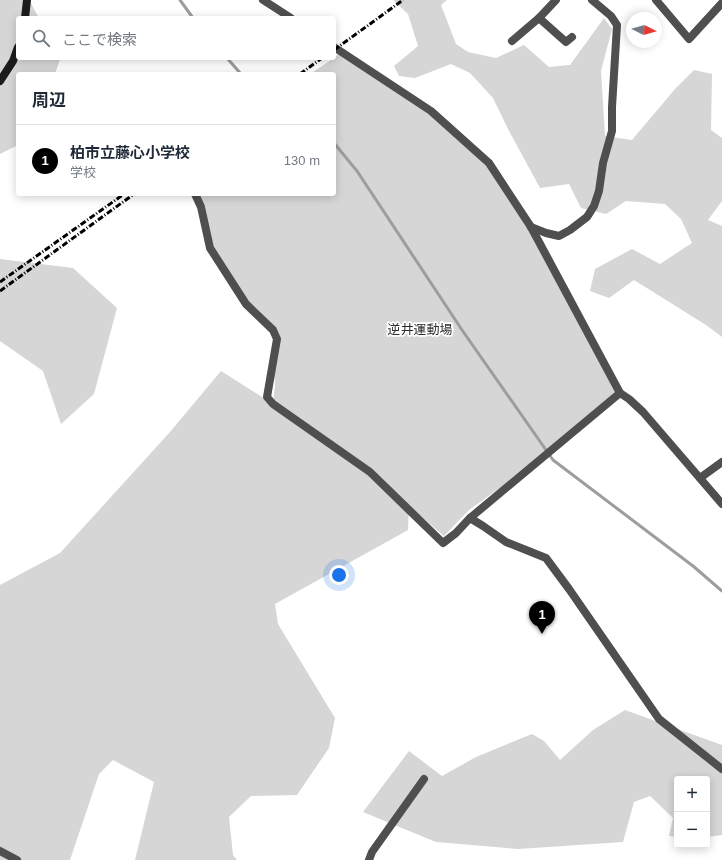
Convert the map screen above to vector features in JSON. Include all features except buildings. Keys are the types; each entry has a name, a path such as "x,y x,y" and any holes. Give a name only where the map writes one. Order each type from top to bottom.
{"main road":[{"path":"25,16 27,0"},
{"path":"0,81 16,52"}],"street":[{"path":"263,0 288,16"},
{"path":"512,41 539,18 556,0"},
{"path":"531,227 546,234 559,236 570,230 587,217 594,206 599,191 603,163 612,131 617,25 611,16 592,0"},
{"path":"600,6 607,0"},
{"path":"656,0 689,39 722,4"},
{"path":"539,18 566,42 572,37"},
{"path":"336,48 431,111 489,163 531,227 620,393 643,412 722,504"},
{"path":"196,196 201,207 210,248 246,304 273,330 277,339 267,397 273,404 370,472 443,543 456,533 470,518 620,393"},
{"path":"700,478 722,462"},
{"path":"470,518 506,542 546,558 574,595 659,719 722,769"},
{"path":"368,860 372,852 424,779"},
{"path":"0,851 17,860"}],"green space":[{"path":"0,0 29,0 38,16 16,16 16,60 60,60 56,72 16,72 16,146 0,154"},
{"path":"393,0 447,0 441,5 456,44 468,52 496,58 524,45 549,67 570,65 604,18 612,29 601,71 605,136 632,140 675,89 694,70 712,74 711,130 722,138 722,201 708,220 722,226 722,337 706,325 634,280 609,298 590,291 595,269 632,249 660,264 692,243 681,219 665,204 626,201 606,214 581,208 569,184 540,188 493,98 470,73 451,64 415,78 399,76 394,66 418,46 408,14"},
{"name":"逆井運動場","path":"341,52 431,111 489,163 523,215 620,393 558,446 469,510 444,536 409,506 408,530 275,604 278,624 335,718 329,748 297,795 251,796 229,817 233,855 237,860 135,860 154,782 113,760 99,774 70,860 0,860 0,585 60,553 170,432 221,371 273,404 275,385 273,330 246,304 210,248 196,196 336,196 336,72 313,72 331,60 336,60 336,56"},
{"path":"0,259 73,268 117,308 94,394 61,424 43,371 0,341"},
{"path":"625,710 722,745 722,835 710,837 710,776 674,776 674,837 669,836 673,818 650,796 634,802 623,842 518,849 436,842 363,812 409,751 442,776 476,757 532,734 544,741 560,760 593,730"}],"waterway":[{"path":"180,0 192,16"},
{"path":"229,60 239,72"},
{"path":"336,145 357,171 462,330 553,460 693,566 722,591"}],"railway":[{"path":"336,49 403,0"},
{"path":"303,72 319,60"},
{"path":"0,282 121,196"},
{"path":"0,291 131,196"}],"place":[{"name":"柏市立藤心小学校","path":"542,634"}]}
